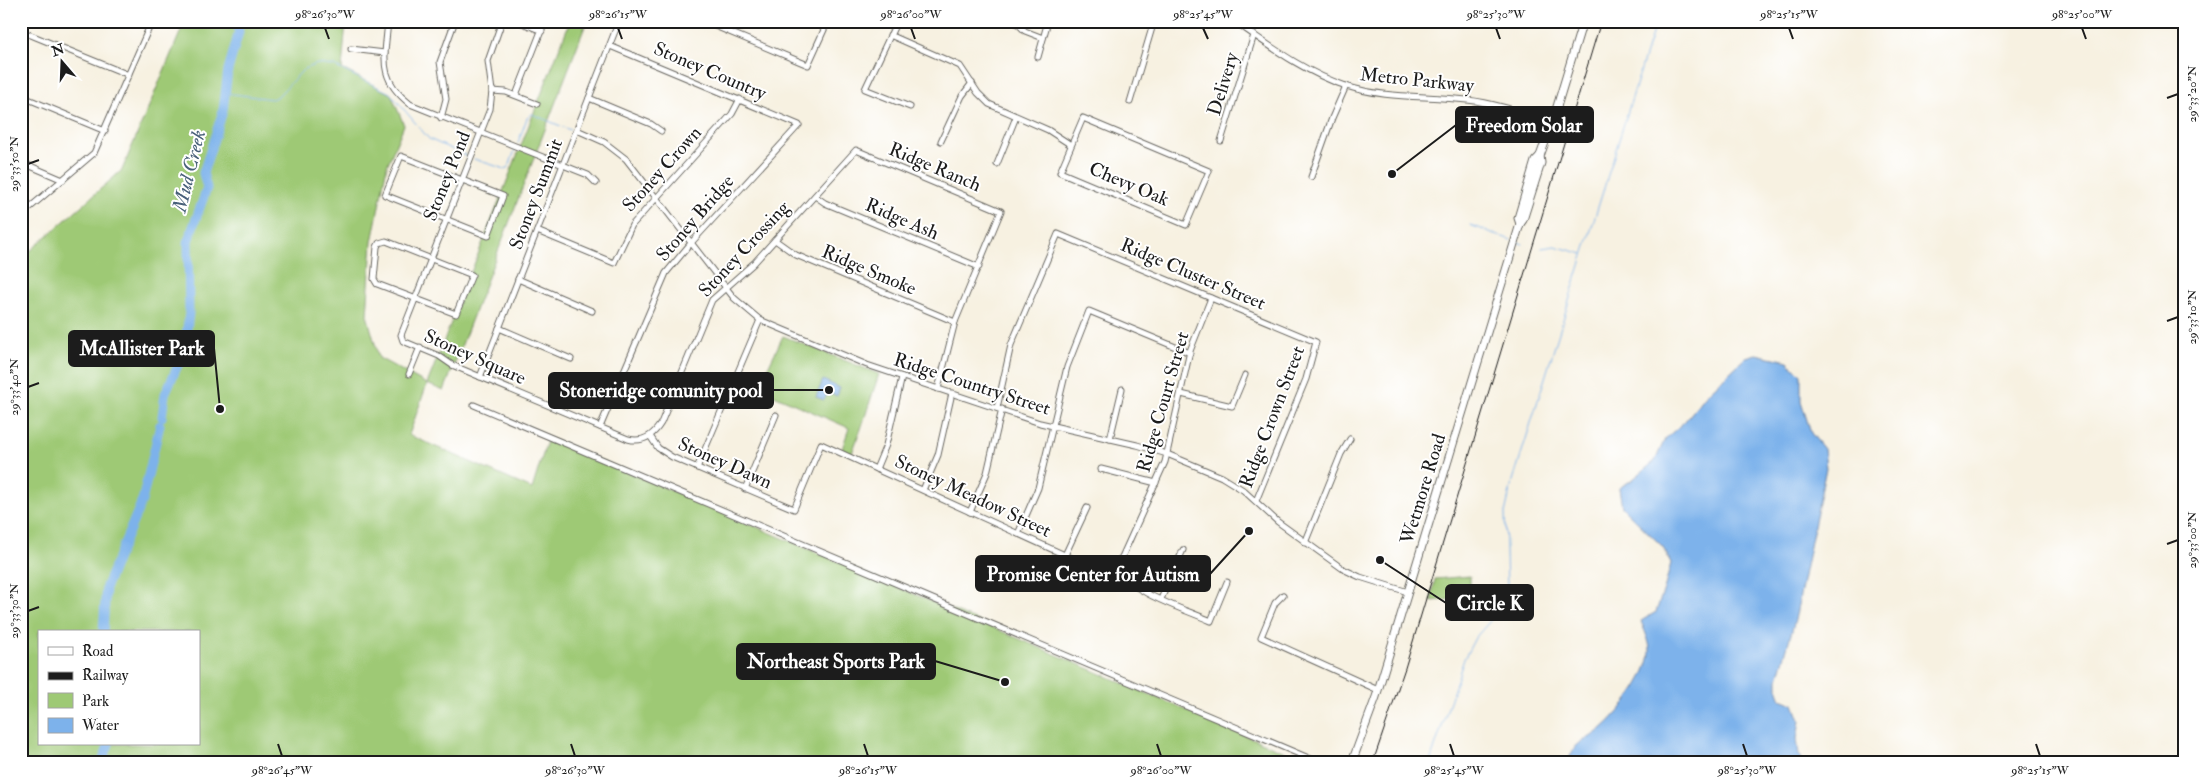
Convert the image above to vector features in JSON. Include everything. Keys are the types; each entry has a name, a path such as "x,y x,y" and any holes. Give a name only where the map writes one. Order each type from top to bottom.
{"main road":[{"name":"Wetmore Road","path":"1352,762 1378,690 1520,224 1523,220 1541,163 1540,156 1583,21"},
{"path":"2176,21 2185,25"}],"street":[{"path":"21,215 94,153 152,21"},
{"path":"388,21 384,68 386,75 401,96 410,104 440,118 592,177 596,183"},
{"path":"440,118 446,100 440,62 455,21"},
{"name":"Stoney Pond","path":"401,338 414,299 490,109 492,91 488,61 502,21"},
{"path":"517,21 542,31"},
{"path":"516,95 545,21"},
{"name":"Stoney Summit","path":"480,377 619,21"},
{"path":"703,21 808,65 828,21"},
{"path":"897,21 865,89 910,107"},
{"path":"1015,21 1025,31 1043,38"},
{"path":"1038,57 1048,21"},
{"path":"1130,102 1154,21"},
{"name":"Metro Parkway","path":"1234,21 1292,62 1318,76 1346,86 1393,96 1474,100 1552,123"},
{"path":"21,31 129,75"},
{"path":"890,35 960,66 978,93 989,104 1048,130 1071,145"},
{"name":"Delivery","path":"1221,141 1254,35"},
{"name":"Stoney Country","path":"610,46 799,125"},
{"path":"351,49 385,52"},
{"path":"940,141 962,96 972,83"},
{"path":"1311,177 1332,118 1346,86"},
{"path":"492,91 516,95 537,104"},
{"path":"21,96 105,131"},
{"path":"590,98 651,124 661,131"},
{"name":"Stoney Crown","path":"537,231 614,263 632,225 732,114 740,99"},
{"path":"997,164 1016,117"},
{"name":"Chevy Oak","path":"1083,118 1209,171 1186,225 1060,172 1071,145 1083,118"},
{"name":"Stoney Bridge","path":"600,427 666,273 799,125"},
{"name":"Ridge Country Street","path":"577,130 604,142 619,152 727,288 746,310 760,320 867,365 902,377 1053,426 1167,454 1222,477 1243,490 1305,543 1351,574 1408,592"},
{"name":"Stoney Crossing","path":"650,436 661,423 709,306 776,240 856,150"},
{"name":"Ridge Ranch","path":"856,150 1001,211 978,267"},
{"path":"402,156 462,180 504,196 488,236 385,195 402,156"},
{"path":"21,162 63,180"},
{"name":"Ridge Ash","path":"815,196 825,203 978,267"},
{"name":"Ridge Cluster Street","path":"1000,408 1011,345 1058,234 1316,342"},
{"name":"Ridge Smoke","path":"776,240 796,255 955,322"},
{"path":"386,242 430,259 472,276 456,314 375,282 377,247 379,243 386,242"},
{"path":"938,389 955,322 978,267"},
{"path":"518,279 592,311"},
{"name":"Ridge Court Street","path":"1113,565 1125,550 1156,483 1167,454 1190,353 1212,298"},
{"path":"1018,534 1038,488 1069,359 1089,311 1190,353"},
{"path":"698,468 760,320"},
{"path":"499,328 571,359"},
{"name":"Stoney Square","path":"401,338 480,377 633,440 650,436"},
{"name":"Ridge Crown Street","path":"1256,502 1306,379 1316,342"},
{"path":"409,374 420,347"},
{"path":"1181,394 1232,406 1245,375"},
{"path":"876,469 886,445 902,377"},
{"path":"1110,439 1122,389"},
{"path":"923,490 938,454 952,393"},
{"path":"474,405 1318,762"},
{"path":"970,512 987,473 1000,408"},
{"path":"745,489 776,415"},
{"name":"Stoney Dawn","path":"650,436 658,448 666,454 794,509"},
{"path":"1305,543 1341,454 1350,439"},
{"name":"Stoney Meadow Street","path":"794,509 821,444 1093,568 1104,569 1113,565"},
{"path":"1101,469 1156,483"},
{"path":"1065,555 1087,508"},
{"path":"1161,599 1183,550"},
{"path":"1113,565 1127,581 1161,599 1211,621 1227,582"},
{"path":"1283,595 1275,603 1262,637 1378,690"}],"green space":[{"path":"185,21 346,21 342,69 391,94 404,125 387,166 372,242 367,315 379,358 427,384 409,435 532,489 548,438 1308,762 21,762 21,259 122,170"},
{"path":"570,21 587,21 444,391 427,384"},
{"path":"783,336 879,374 852,453 842,449 849,428 758,388"},
{"path":"1470,576 1470,598 1431,601 1435,579"}],"water":[{"path":"1756,354 1788,361 1801,375 1801,401 1811,433 1824,449 1826,468 1795,620 1778,679 1778,691 1781,699 1794,704 1800,720 1797,739 1802,762 1568,762 1576,746 1596,733 1613,718 1638,684 1648,661 1650,651 1648,639 1641,621 1656,612 1671,563 1663,547 1622,507 1619,488 1655,461 1665,439 1685,421 1707,394 1746,357"},
{"path":"823,380 840,388 837,396 828,393 824,400 816,397"}],"waterway":[{"name":"Mud Creek","path":"162,417 165,394 184,352 189,313 188,241 207,188 203,173 223,111 228,70 239,32 237,21"},
{"path":"1430,762 1464,659 1475,638 1497,613 1507,587 1505,513 1511,487 1656,21"},
{"path":"225,93 272,99 277,97 304,69 317,64 334,66 390,93 429,139 467,156"},
{"path":"518,143 527,118 532,114 570,130"},
{"path":"474,159 505,169 509,167 515,150"},
{"path":"1470,225 1511,240"},
{"path":"1517,242 1523,244"},
{"path":"1542,248 1555,246 1583,254"},
{"name":"Mud Creek","path":"103,630 106,586 142,501 160,425"},
{"name":"Mud Creek","path":"102,762 108,746"}],"railway":[{"path":"1373,762 1405,668 1601,21"}],"place":[{"name":"Freedom Solar","path":"1392,174"},
{"name":"Stoneridge comunity pool","path":"829,390"},
{"name":"McAllister Park","path":"220,409"},
{"name":"Promise Center for Autism","path":"1249,531"},
{"name":"Circle K","path":"1380,560"},
{"name":"Northeast Sports Park","path":"1005,682"}]}
